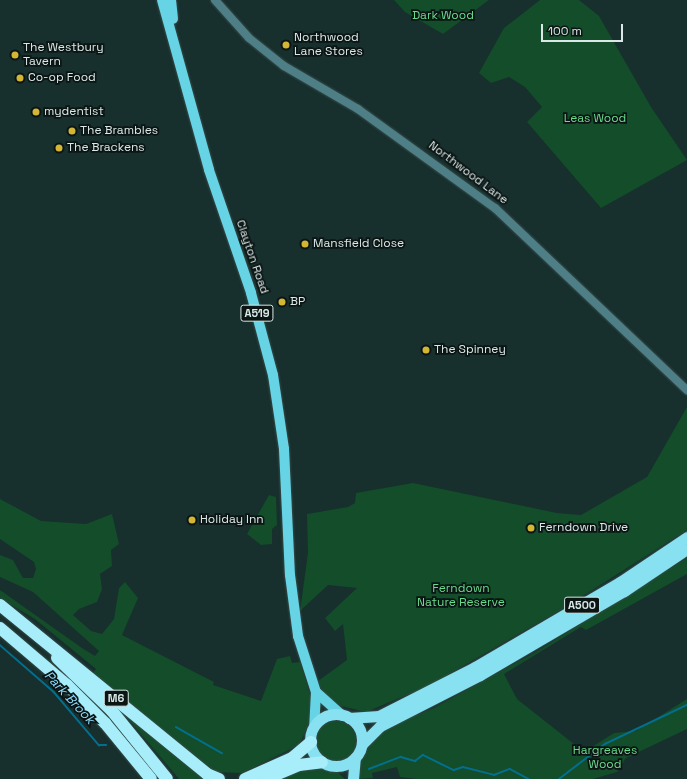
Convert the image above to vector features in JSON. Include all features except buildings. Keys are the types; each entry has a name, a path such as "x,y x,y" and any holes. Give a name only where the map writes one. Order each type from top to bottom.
{"highway":[{"name":"A500","path":"346,717 379,716 475,667 614,586 687,537"},
{"name":"A500","path":"362,744 380,726 480,675 624,591 687,549"},
{"name":"M6","path":"0,605 207,774 219,779"},
{"name":"M6","path":"0,613 74,674 112,711 167,779"},
{"name":"M6","path":"0,628 73,690 151,779"},
{"name":"M6","path":"0,634 83,708 143,779"},
{"path":"245,779 292,758 310,742 314,727 324,718 346,717 360,729 362,744 355,758 351,779"},
{"path":"310,742 322,762"},
{"path":"336,766 355,758"},
{"path":"266,779 298,765 322,762 336,766 351,779"}],"main road":[{"name":"Clayton Road","path":"162,0 177,46 209,170 251,293 273,375 284,449 290,575 298,636 316,692"},
{"name":"Clayton Road","path":"171,0 177,46"},
{"path":"316,692 346,717"},
{"name":"A519","path":"314,727 316,692"}],"street":[{"name":"Northwood Lane","path":"215,0 248,38 284,66 358,109 495,208 687,390"}],"green space":[{"name":"Dark Wood","path":"394,0 489,0 443,34 405,12"},
{"name":"Leas Wood","path":"540,0 579,0 599,16 651,107 687,160 601,208 527,122 542,107 525,87 509,77 491,83 479,73 504,28"},
{"name":"Ferndown Nature Reserve","path":"687,407 687,530 564,608 426,687 366,712 341,706 325,697 318,681 347,660 343,624 335,631 325,618 357,588 328,585 300,611 308,553 307,514 348,507 355,503 356,493 413,483 557,513 581,515 647,477"},
{"path":"269,495 276,497 277,525 272,529 272,544 261,545 247,534"},
{"path":"0,499 41,521 86,524 112,514 119,544 111,550 112,566 100,574 102,589 97,602 79,609 73,615 91,631 102,634 114,619 119,588 125,582 138,598 122,635 214,682 213,685 261,701 277,659 290,656 292,663 300,662 312,701 312,717 299,745 242,773 215,772 92,674 96,669 35,619 0,598 0,590 82,648 95,656 99,651 33,592 0,577 0,555 13,560 23,578 33,578 36,569 34,562 0,539"},
{"name":"Hargreaves Wood","path":"687,558 687,574 586,630 581,627 504,674 517,699 584,752 614,733 636,731 687,699 687,729 626,758 617,772 593,779 417,779 400,777 397,767 372,773 373,778 356,779 360,758 385,728 434,708 536,652"},
{"path":"119,708 209,779 179,779"},
{"path":"340,721 347,724 353,730 356,741 355,749 347,758 340,761 332,761 325,758 317,749 316,737 319,730 328,722"},
{"path":"313,767 336,771 345,779 278,779"}],"waterway":[{"name":"Park Brook","path":"0,645 54,692 99,745 106,745"},
{"path":"559,779 605,744 687,705"},
{"name":"Park Brook","path":"176,727 222,753"},
{"name":"Park Brook","path":"369,769 401,757 415,761 423,755 454,770 463,767 494,775 510,769 529,779"}],"place":[{"name":"Northwood Lane Stores","path":"286,45"},
{"name":"The Westbury Tavern","path":"15,55"},
{"name":"Co-op Food","path":"20,78"},
{"name":"mydentist","path":"36,112"},
{"name":"The Brambles","path":"72,131"},
{"name":"The Brackens","path":"59,148"},
{"name":"Mansfield Close","path":"305,244"},
{"name":"BP","path":"282,302"},
{"name":"The Spinney","path":"426,350"},
{"name":"Holiday Inn","path":"192,520"},
{"name":"Ferndown Drive","path":"531,528"}]}
